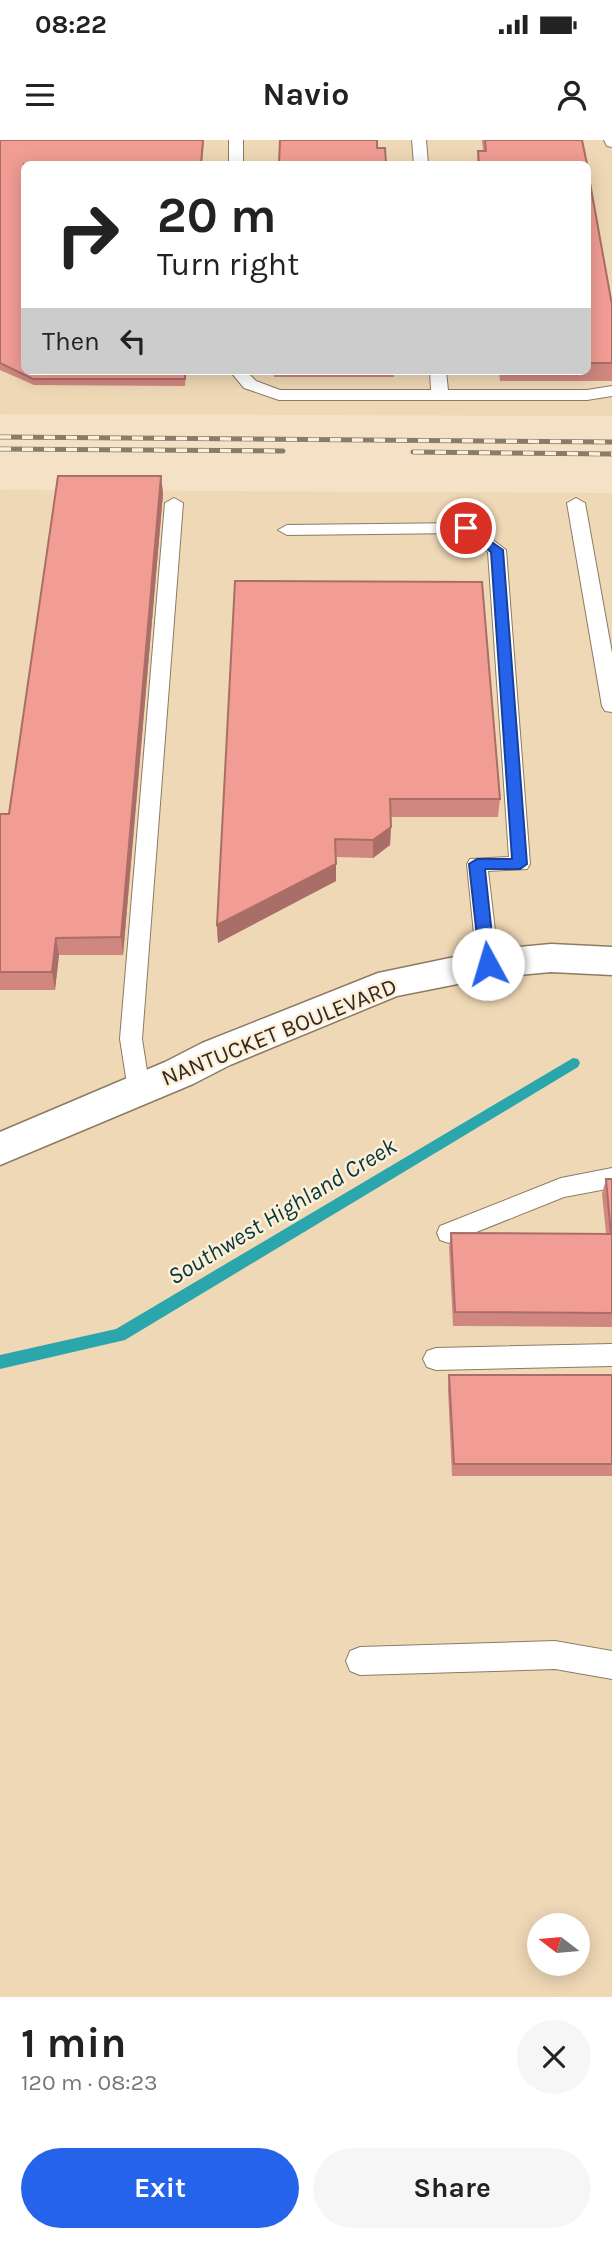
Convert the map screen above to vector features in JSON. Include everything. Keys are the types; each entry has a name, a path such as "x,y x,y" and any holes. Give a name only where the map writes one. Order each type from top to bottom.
{"street":[{"name":"NANTUCKET BOULEVARD","path":"0,1149 216,1054 391,983 488,964 551,958 612,961"}],"lane":[{"path":"236,140 236,161"},
{"path":"419,140 421,161"},
{"path":"240,375 243,381 256,389 279,395 587,395 612,391"},
{"path":"438,375 440,395"},
{"path":"139,1090 131,1039 174,503"},
{"path":"576,503 612,706"},
{"path":"287,530 466,528 497,550 520,864 477,864 488,964"},
{"path":"449,1233 561,1188 612,1178"},
{"path":"436,1359 612,1355"},
{"path":"360,1661 555,1655 612,1665"}],"shaded area":[{"path":"0,140 612,140 612,416 0,414"},
{"path":"0,490 612,493 612,1997 0,1997"}],"building":[{"path":"0,140 203,140 201,161 21,161 21,373 0,363"},
{"path":"280,140 377,140 377,148 385,148 386,161 279,161"},
{"path":"485,140 582,140 586,161 479,161 478,151 486,151"},
{"path":"591,189 612,305 612,363 591,363"},
{"path":"25,375 185,375 185,379 33,379"},
{"path":"58,476 161,476 121,937 56,938 52,972 0,972 0,814 9,814"},
{"path":"235,581 482,582 500,799 390,799 391,827 373,840 335,839 336,864 217,925"},
{"path":"606,1179 612,1179 612,1313 455,1312 451,1233 611,1234"},
{"path":"449,1375 612,1375 612,1464 454,1464"}],"waterway":[{"name":"Southwest Highland Creek","path":"0,1362 119,1335 573,1063"}],"railway":[{"path":"0,437 612,442"},
{"path":"0,449 283,451"},
{"path":"413,452 612,454"}],"route":[{"path":"466,528 497,550 520,864 477,864 488,964"}]}
